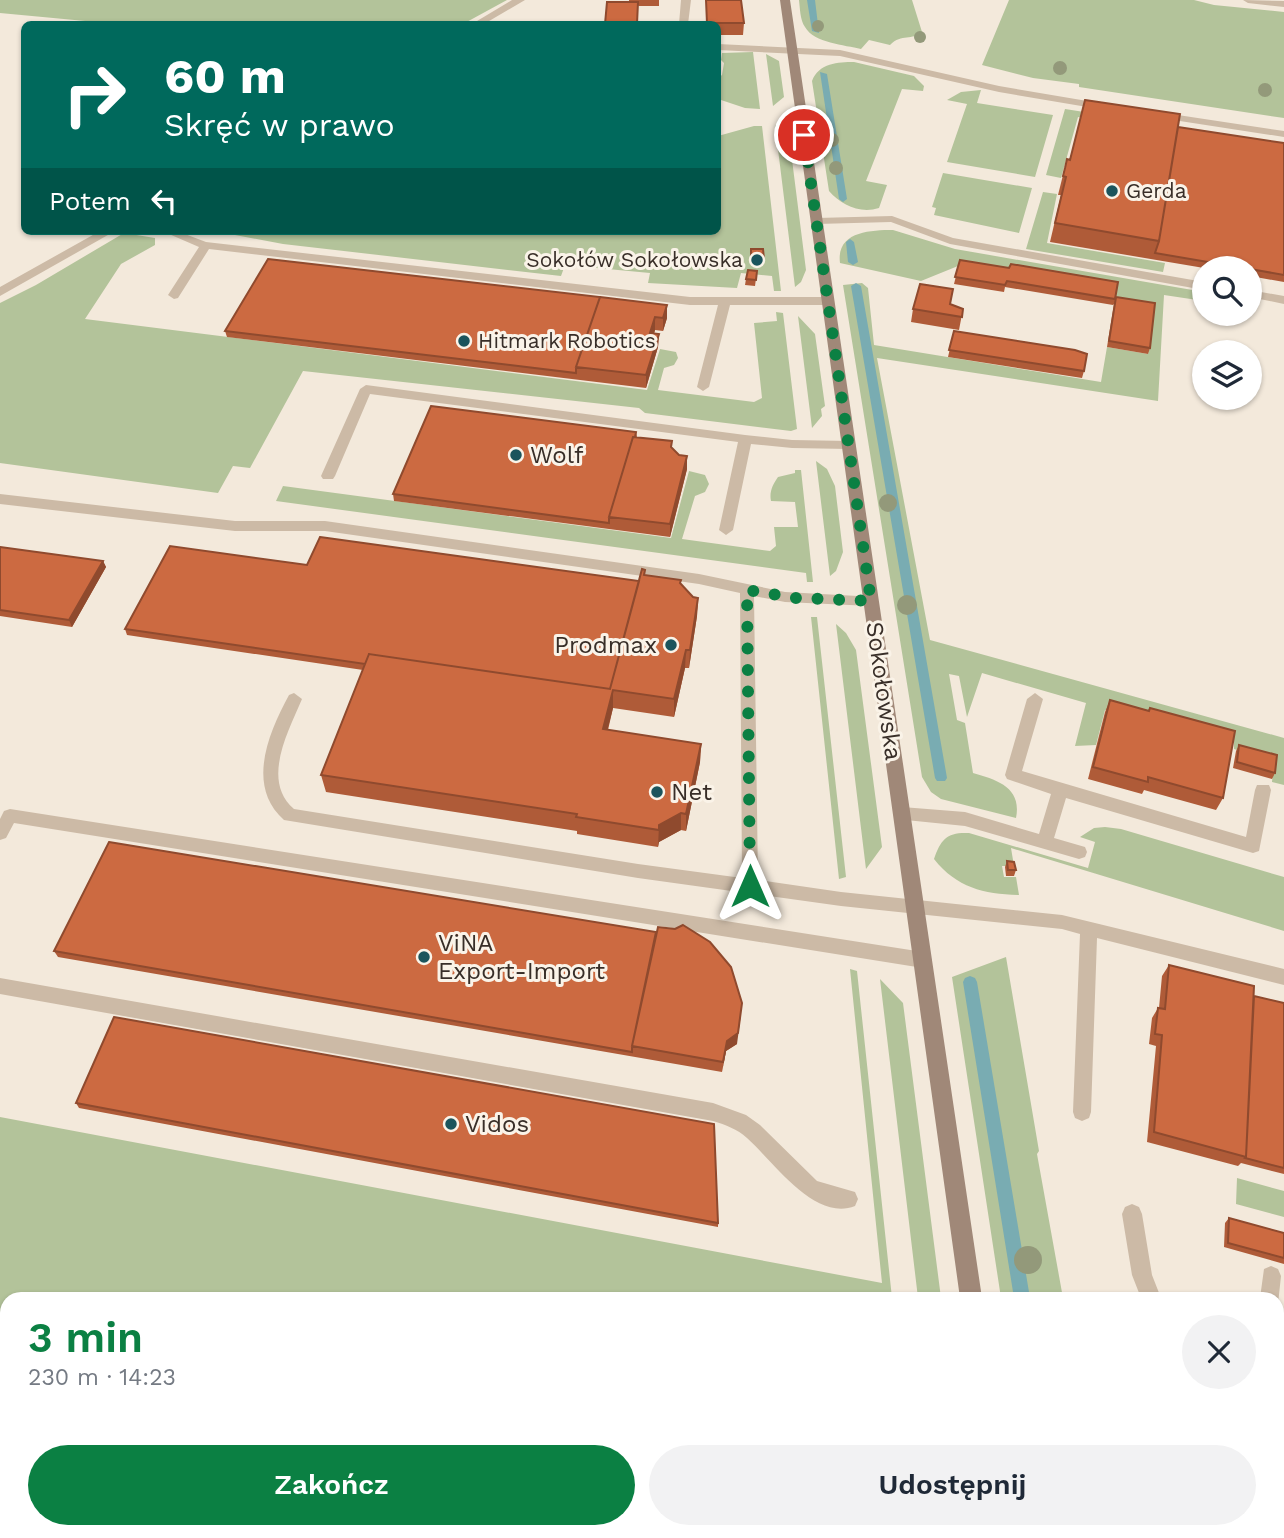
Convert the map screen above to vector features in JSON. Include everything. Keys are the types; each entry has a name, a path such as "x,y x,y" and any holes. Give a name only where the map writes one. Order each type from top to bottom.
{"street":[{"path":"488,21 520,0"},
{"name":"Sokołowska","path":"785,0 970,1292"},
{"path":"1248,0 1284,4"},
{"path":"0,292 102,235"}],"lane":[{"path":"684,21 686,0"},
{"path":"721,39 791,44 860,56 992,88 1111,108"},
{"path":"721,47 791,44"},
{"path":"1151,114 1284,134"},
{"path":"817,221 892,219 950,241 1192,284"},
{"path":"177,235 206,245 669,299 725,302 828,301"},
{"path":"174,295 206,245"},
{"path":"1262,296 1284,300"},
{"path":"703,387 725,302"},
{"path":"328,476 366,389 745,439 849,445"},
{"path":"726,530 745,439"},
{"path":"0,499 234,526 325,526 699,579 796,598 871,601"},
{"path":"747,590 750,886"},
{"path":"294,699 273,752 271,792 281,810 290,815 638,872 916,907 1053,920 1284,977"},
{"path":"1035,699 1013,775 1253,846 1264,790"},
{"path":"1045,841 1060,790"},
{"path":"902,814 958,818 1079,852"},
{"path":"0,833 10,816 923,960"},
{"path":"1082,1112 1089,928"},
{"path":"0,986 713,1112 739,1121 810,1188 828,1196 848,1199"},
{"path":"1132,1214 1142,1275 1149,1292"},
{"path":"1270,1292 1271,1276"}],"green space":[{"path":"0,0 507,0 468,21 85,21 0,13"},
{"path":"799,0 912,0 922,32 894,41 890,45 869,40 861,49 830,42 815,37 805,27"},
{"path":"1009,0 1194,0 1214,5 1284,12 1284,118 1079,87 1079,84 1033,78 982,65"},
{"path":"753,52 760,109 745,108 721,100 724,63 721,60 722,53"},
{"path":"766,54 779,61 784,97 773,106"},
{"path":"854,62 914,76 924,86 923,91 902,89 866,181 887,185 879,208 872,210 851,207 829,191 812,81 824,67"},
{"path":"981,90 977,103 1053,115 1035,177 947,162 967,104 947,100 961,92"},
{"path":"1065,109 1097,114 1096,120 1078,117 1061,178 1046,175"},
{"path":"775,125 789,136 806,270 801,282 795,287"},
{"path":"762,126 781,291 774,291 772,276 741,273 737,288 648,283 650,273 565,265 561,276 283,244 235,235 721,235 721,135"},
{"path":"943,173 1032,188 1019,233 934,215 936,208 932,207"},
{"path":"1043,192 1057,194 1047,243 1165,263 1163,272 1026,249"},
{"path":"893,230 955,249 1192,290 1192,299 1164,295 1158,401 877,358 930,640 1284,738 1284,785 1272,782 1274,761 1234,749 1234,741 1105,710 1096,745 1075,746 1086,703 982,673 967,717 959,676 949,674 957,720 965,723 973,773 999,782 1012,792 1017,808 1016,818 941,799 931,792 922,777 843,285 862,283 868,288 874,345 1101,382 1107,347 1148,354 1153,310 958,266 921,281 840,263 843,245 849,239 874,231"},
{"path":"121,235 155,238 155,245 121,264 85,319 647,390 660,349 676,352 678,358 674,365 664,368 658,390 754,402 762,398 754,323 777,321 776,312 783,313 797,429 791,431 645,413 639,408 303,371 250,468 233,466 218,493 0,463 0,303"},
{"path":"798,316 815,334 825,406 821,409 822,416 812,428"},
{"path":"816,461 827,469 835,486 843,552 836,571 830,576"},
{"path":"795,470 801,470 813,582 807,582 806,573 276,501 283,486 671,538 689,471 705,475 709,484 705,492 695,496 682,539 770,551 776,546 774,527 798,527 795,502 771,501 772,488 778,477 795,473"},
{"path":"811,617 817,617 846,877 839,879"},
{"path":"836,624 846,633 856,650 882,847 866,869"},
{"path":"1094,828 1121,829 1284,877 1284,931 1011,848 1014,866 1002,866 1004,877 1016,877 1019,895 972,888 952,877 934,859 939,846 946,838 969,833 1088,868 1095,842 1080,837"},
{"path":"1006,957 1062,1292 1000,1292 952,977"},
{"path":"850,969 857,971 891,1292 0,1292 0,1117 882,1283"},
{"path":"880,979 903,1003 940,1292 917,1292"},
{"path":"1237,1178 1284,1191 1284,1217 1236,1204"}],"building":[{"path":"706,0 741,0 744,23 707,21"},
{"path":"607,2 638,2 637,21 605,21"},
{"name":"Gerda","path":"1085,100 1180,114 1159,241 1055,223 1066,177 1063,176 1067,159 1070,160"},
{"path":"1178,127 1284,143 1284,275 1262,271 1262,256 1192,256 1192,259 1155,253"},
{"path":"751,249 763,249 764,259 751,259"},
{"path":"268,259 600,297 576,373 225,331"},
{"path":"960,260 1009,268 1011,264 1118,282 1115,299 1007,281 1005,285 955,277"},
{"path":"748,270 757,271 756,280 746,279"},
{"path":"920,284 953,289 950,304 963,309 962,317 913,309"},
{"path":"600,297 667,305 663,318 655,317 650,333 659,334 646,375 576,367"},
{"path":"1116,297 1155,303 1150,348 1109,341"},
{"path":"954,331 1075,350 1087,354 1084,371 949,350"},
{"path":"431,406 636,432 609,523 393,494"},
{"path":"633,437 672,441 671,447 679,455 687,456 670,524 609,517"},
{"path":"320,537 639,581 610,689 369,654 365,664 125,629 170,546 307,565"},
{"path":"0,547 103,561 69,620 0,610"},
{"path":"642,569 645,570 644,575 681,580 680,583 693,597 698,598 690,650 686,650 674,699 613,690 603,729 701,744 686,814 681,813 659,825 659,830 576,817 577,814 321,775 369,654 610,689"},
{"path":"1110,700 1235,731 1223,798 1148,777 1148,782 1093,767"},
{"path":"1239,745 1277,755 1275,773 1237,762"},
{"path":"109,842 656,932 632,1052 54,951"},
{"path":"1007,861 1014,862 1016,870 1008,870"},
{"path":"683,925 710,942 731,967 742,1003 738,1033 727,1041 723,1062 632,1046 658,927 675,929"},
{"path":"1169,965 1254,986 1246,1157 1154,1132 1162,1035 1155,1034 1158,1008 1165,1009"},
{"path":"1254,996 1284,1003 1284,1168 1245,1158"},
{"path":"114,1017 714,1124 718,1223 76,1103"},
{"path":"1229,1218 1284,1233 1284,1258 1228,1243"}],"waterway":[{"path":"811,0 816,31"},
{"path":"823,74 843,199"},
{"path":"850,242 853,262"},
{"path":"856,286 941,778"},
{"path":"970,982 1021,1292"}],"place":[{"name":"Gerda","path":"1112,191"},
{"name":"Sokołów Sokołowska","path":"757,260"},
{"name":"Hitmark Robotics","path":"464,341"},
{"name":"Wolf","path":"516,455"},
{"name":"Prodmax","path":"671,645"},
{"name":"Net","path":"657,792"},
{"name":"ViNA Export-Import","path":"424,957"},
{"name":"Vidos","path":"451,1124"}],"route":[{"path":"750,886 747,590 796,598 871,601 804,135"}]}
